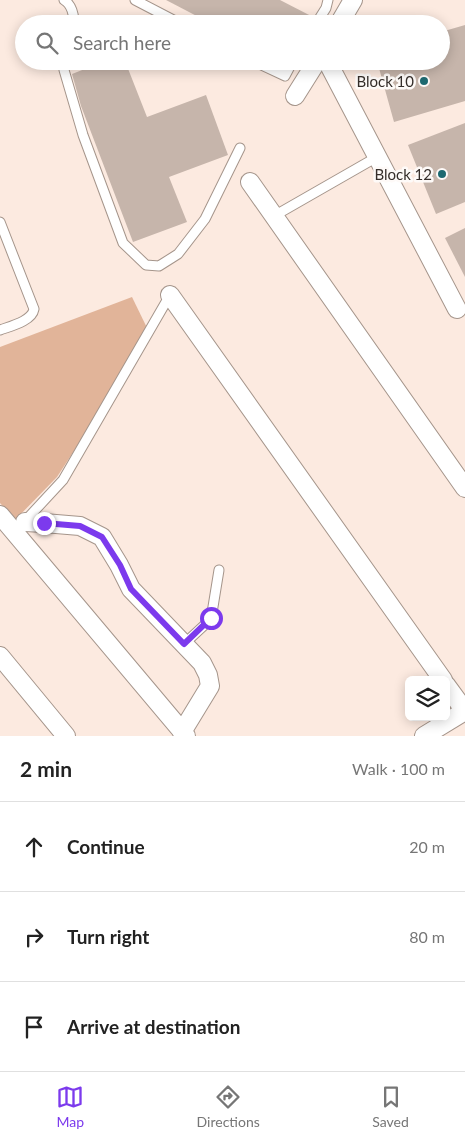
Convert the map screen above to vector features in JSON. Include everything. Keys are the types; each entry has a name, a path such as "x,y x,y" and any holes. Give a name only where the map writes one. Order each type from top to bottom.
{"street":[{"path":"344,15 353,0"},
{"path":"295,96 311,70"},
{"path":"332,70 457,309"},
{"path":"250,182 465,488"},
{"path":"170,295 440,676"},
{"path":"0,514 20,527 184,734 210,686 208,675 202,663 131,589 120,565 102,537 80,526 44,523 20,527"},
{"path":"0,656 66,736"},
{"path":"424,736 465,711 450,690"}],"lane":[{"path":"64,0 69,3 73,15"},
{"path":"135,0 164,15"},
{"path":"322,15 328,0"},
{"path":"64,70 83,135 123,243 146,265 159,266 178,254 205,219 240,148"},
{"path":"272,70 285,76 289,70"},
{"path":"274,216 377,157"},
{"path":"0,222 34,309 34,314 28,319 0,330"},
{"path":"20,527 63,480 170,295"},
{"path":"184,644 211,618 219,570"}],"shaded area":[{"path":"132,297 150,334 57,477 15,520 0,503 0,347"}],"building":[{"path":"166,0 280,0 309,15 195,15"},
{"name":"Block 10","path":"465,25 465,101 394,122 380,70 450,70 450,29"},
{"path":"82,70 129,70 147,117 206,95 228,155 169,177 187,222 133,242 81,106 72,74"},
{"name":"Block 12","path":"465,123 465,202 436,214 408,145"},
{"path":"465,228 465,277 445,238"}],"place":[{"name":"Block 10","path":"424,81"},
{"name":"Block 12","path":"442,174"}],"route":[{"path":"44,523 80,526 102,537 120,565 131,589 184,644 211,618"}]}
